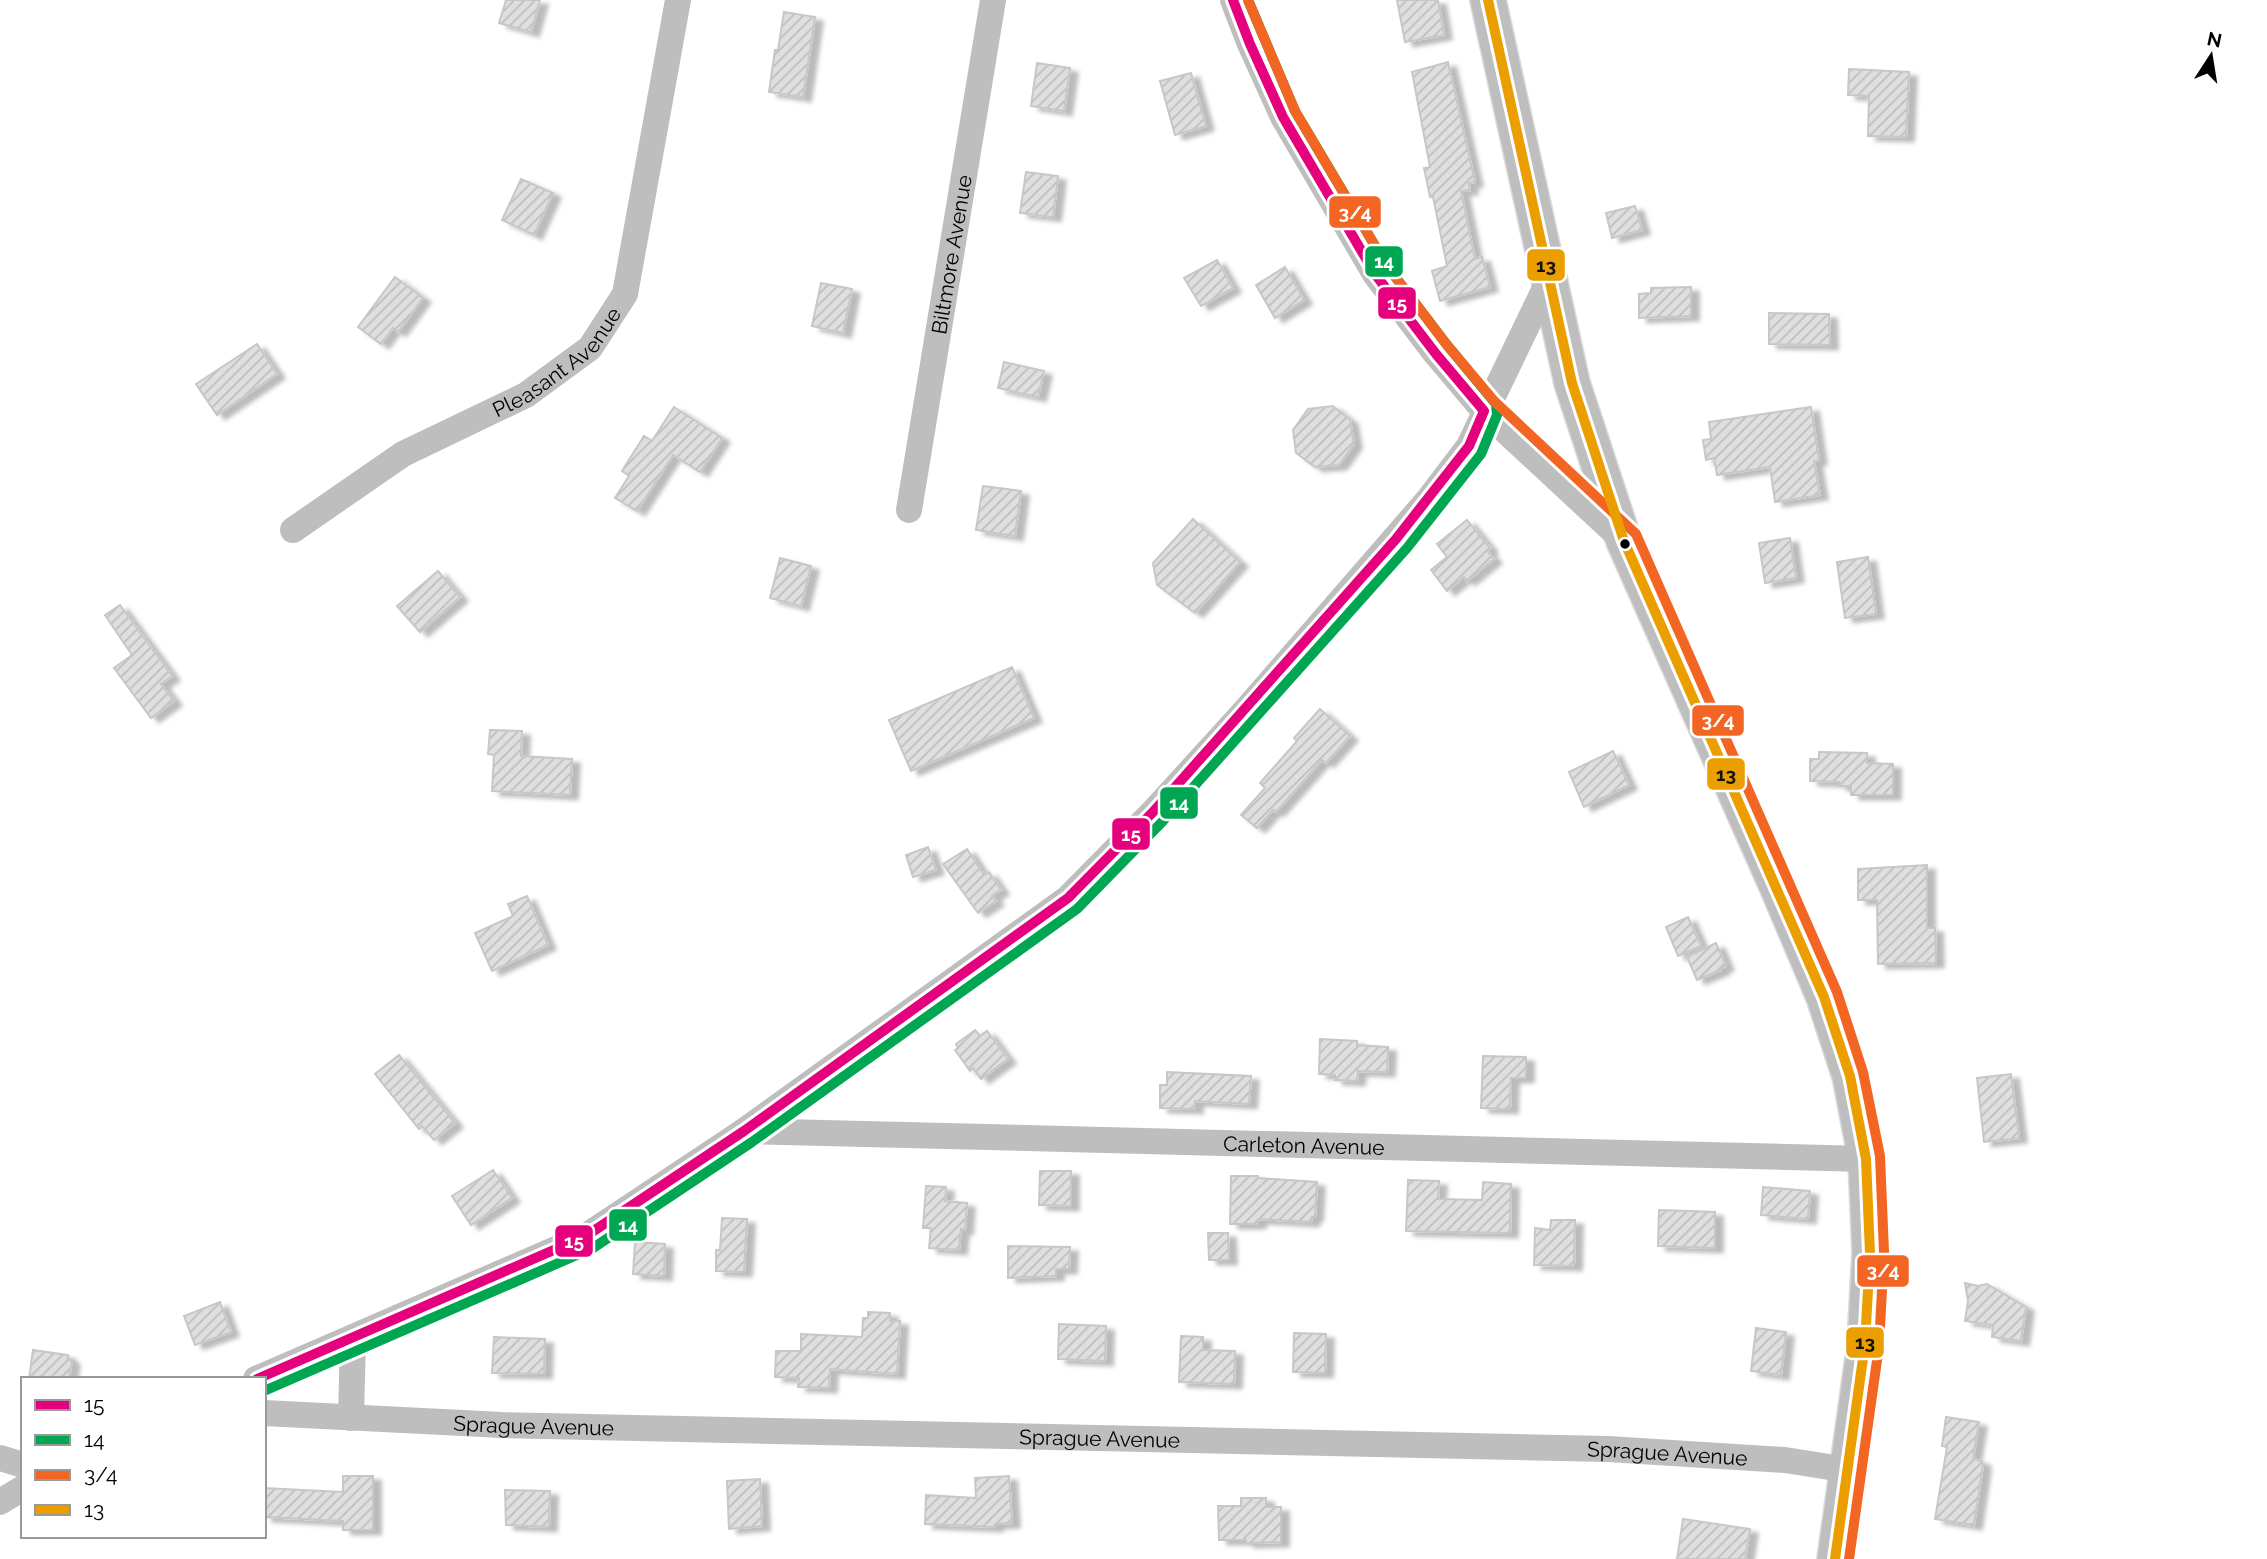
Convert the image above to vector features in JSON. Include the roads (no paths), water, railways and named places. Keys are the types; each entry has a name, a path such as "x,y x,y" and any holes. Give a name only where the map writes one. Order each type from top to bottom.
{"main road":[{"path":"1488,0 1572,383 1624,541 1824,997 1850,1076 1866,1159 1870,1253 1865,1344 1835,1559"}],"street":[{"name":"Pleasant Avenue","path":"293,530 403,454 526,395 590,348 625,294 678,0"},
{"name":"Biltmore Avenue","path":"909,510 993,0"},
{"path":"1233,0 1283,117 1375,274 1484,411 1624,541"},
{"path":"262,1377 586,1236 744,1131 1068,898 1153,812 1245,712 1396,539 1468,446 1550,278"},
{"name":"Carleton Avenue","path":"744,1131 1866,1159"},
{"path":"351,1418 353,1338"},
{"name":"Sprague Avenue","path":"266,1413 502,1425 1608,1449 1785,1460 1848,1470"},
{"path":"0,1458 21,1464"},
{"path":"0,1502 21,1489"}]}
